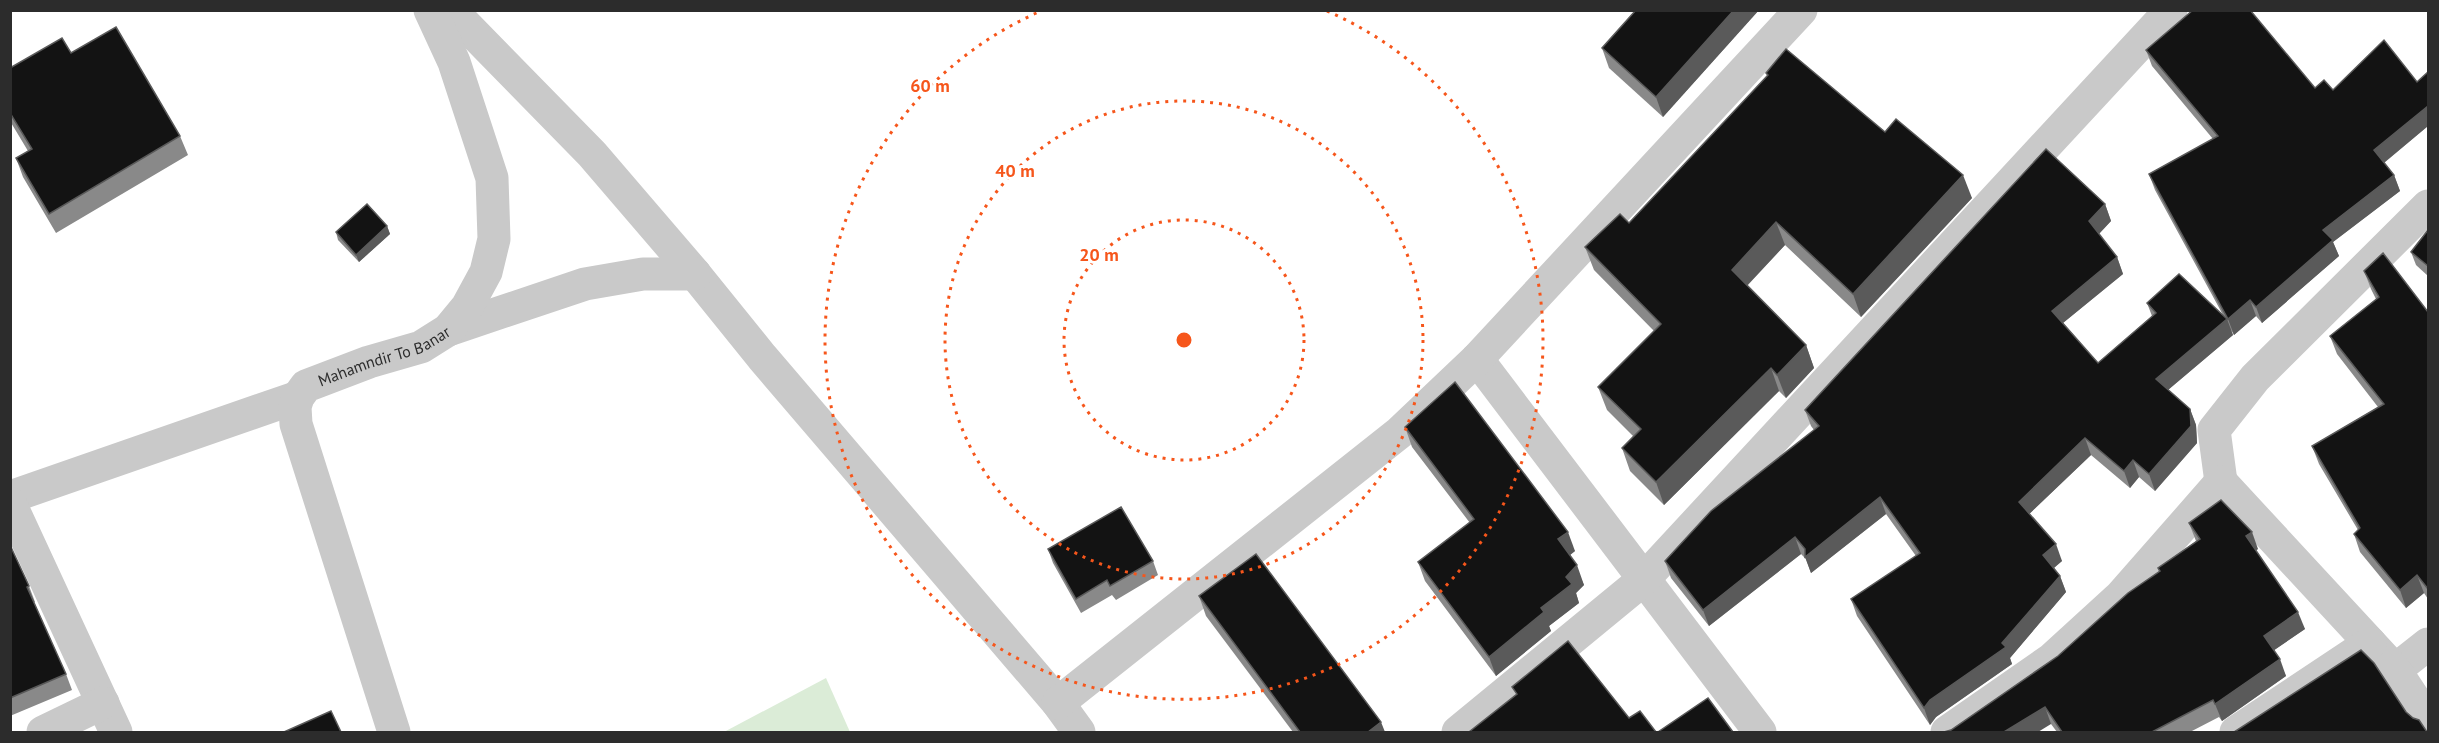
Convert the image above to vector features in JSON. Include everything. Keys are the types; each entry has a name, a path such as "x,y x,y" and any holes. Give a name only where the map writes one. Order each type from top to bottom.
{"street":[{"name":"Mahamndir To Banar","path":"394,732 296,424 295,408 298,397 306,386 323,378 421,347 447,330 467,308 486,272 494,239 492,178 454,62 430,10"},
{"path":"451,10 592,154 1058,703 1079,732"},
{"path":"1058,703 1399,433 1477,359 1801,10"},
{"path":"1458,732 1643,580 2171,10"},
{"path":"2428,206 2255,378 2214,430 2221,482 2395,670 2428,720"},
{"path":"447,330 585,284 643,274 695,274"},
{"path":"1477,359 1760,732"},
{"path":"10,497 298,397"},
{"path":"1947,732 2052,659 2121,596 2221,482"},
{"path":"10,503 116,732"},
{"path":"2236,732 2370,643"},
{"path":"2395,670 2428,644"},
{"path":"43,732 103,703"}],"green space":[{"path":"826,678 850,732 724,732"}],"building":[{"path":"1636,10 1734,10 1656,97 1602,48"},
{"path":"2193,10 2250,10 2315,88 2324,80 2333,90 2384,40 2417,82 2428,72 2428,106 2374,150 2394,175 2323,230 2333,240 2256,307 2250,300 2228,319 2149,174 2218,136 2146,50"},
{"path":"116,27 180,136 49,214 16,158 32,149 10,113 10,68 62,38 71,53"},
{"path":"1786,49 1885,132 1896,119 1963,175 1853,294 1776,222 1732,270 1806,345 1777,375 1771,368 1656,482 1622,448 1641,429 1598,387 1661,324 1585,247 1620,214 1629,223 1768,75 1766,73"},
{"path":"2046,149 2105,204 2089,221 2117,257 2052,311 2098,363 2156,313 2147,303 2179,274 2227,319 2156,379 2190,409 2191,426 2149,474 2133,460 2124,471 2085,438 2019,502 2056,544 2043,555 2060,576 2002,643 2006,647 1930,700 1924,708 1851,599 1920,553 1880,497 1805,557 1805,549 1795,537 1703,610 1665,561 1711,511 1819,426 1805,410"},
{"path":"367,204 387,226 356,255 336,232"},
{"path":"2428,230 2428,266 2411,252"},
{"path":"2383,253 2428,312 2428,589 2417,575 2400,590 2354,534 2360,528 2312,446 2384,404 2330,336 2379,297 2364,271"},
{"path":"1455,382 1568,532 1558,539 1577,565 1566,577 1572,584 1541,608 1544,612 1489,657 1418,562 1474,519 1405,427"},
{"path":"2221,500 2252,532 2246,536 2298,612 2264,636 2280,659 2215,704 2213,700 2152,732 2062,732 2045,707 2004,732 1944,732 1951,730 2058,656 2128,593 2160,571 2158,568 2200,539 2189,523"},
{"path":"1121,507 1153,561 1110,586 1107,580 1076,599 1048,549"},
{"path":"10,545 66,674 10,698"},
{"path":"1256,554 1381,722 1368,732 1300,732 1199,596"},
{"path":"1568,641 1629,718 1640,711 1656,732 1469,732 1517,694 1512,687"},
{"path":"2361,650 2374,663 2406,712 2419,720 2427,732 2234,732"},
{"path":"1708,698 1733,732 1658,732"},
{"path":"331,711 341,732 284,732"}]}
